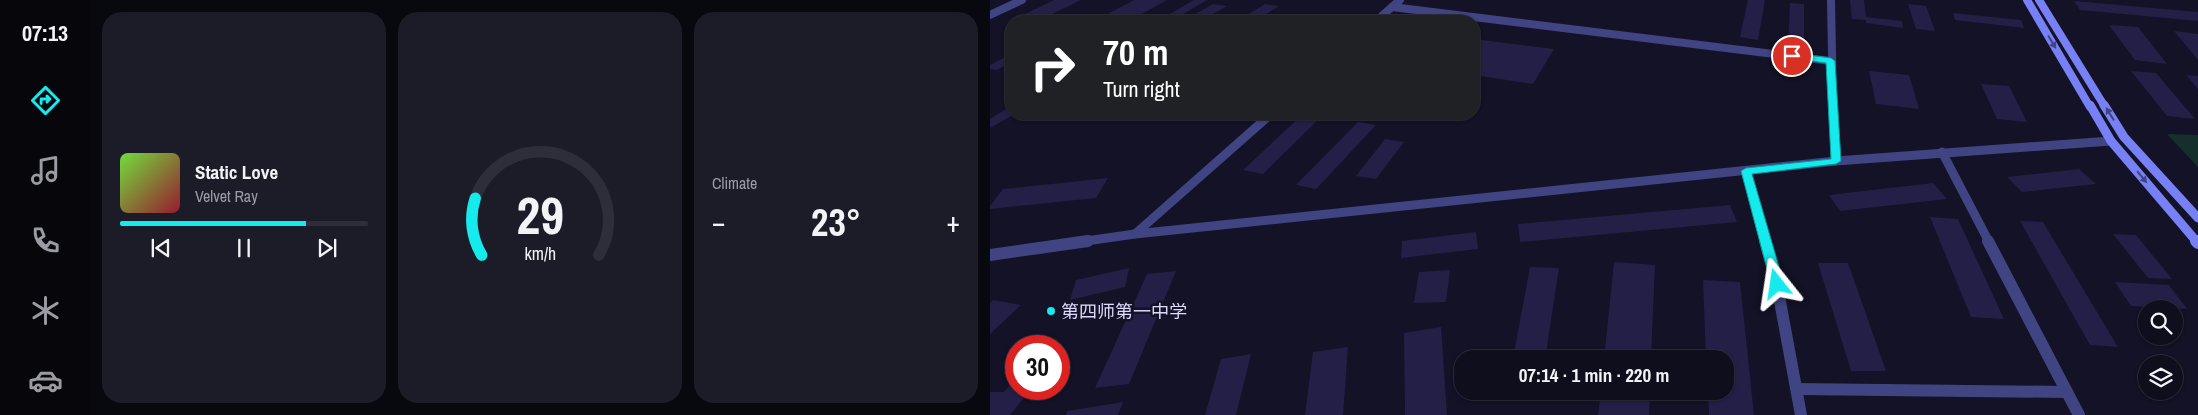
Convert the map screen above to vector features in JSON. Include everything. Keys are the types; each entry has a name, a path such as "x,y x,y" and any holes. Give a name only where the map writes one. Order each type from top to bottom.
{"main road":[{"path":"2027,0 2111,141 2198,243"},
{"path":"2039,0 2124,137 2198,218"}],"street":[{"path":"990,10 1012,0"},
{"path":"990,15 1022,0"},
{"path":"1383,15 1400,0"},
{"path":"1831,0 1831,61 1836,161"},
{"path":"1392,7 1457,15"},
{"path":"1480,18 1831,61"},
{"path":"1135,234 1264,120"},
{"path":"990,255 1135,234 1836,161 2111,141"},
{"path":"1942,152 2079,415"},
{"path":"1746,171 1777,284 1801,415"},
{"path":"1797,389 2067,392"}],"green space":[{"path":"2167,134 2198,135 2198,167"}],"building":[{"path":"1054,0 1081,0 1050,15 1023,15"},
{"path":"1134,0 1167,0 1140,15 1106,15"},
{"path":"1194,0 1207,0 1181,15 1168,15"},
{"path":"1748,0 1765,0 1758,40 1740,37"},
{"path":"1850,0 1864,0 1866,17 1902,21 1903,28 1866,23 1866,20 1852,19"},
{"path":"2074,1 2198,12 2198,21 2080,10"},
{"path":"1790,3 1804,4 1804,49 1788,47"},
{"path":"1213,4 1227,6 1211,15 1194,15"},
{"path":"1265,4 1279,6 1265,15 1247,15"},
{"path":"1908,4 1926,6 1935,31 1916,29"},
{"path":"1953,13 2021,20 2024,28 1955,20"},
{"path":"2109,25 2138,27 2167,64 2135,60"},
{"path":"2174,31 2198,34 2198,60"},
{"path":"1480,40 1554,49 1533,84 1480,76"},
{"path":"1005,57 1005,65 997,70 990,69 990,65"},
{"path":"1869,71 1909,75 1919,109 1876,104"},
{"path":"2131,71 2156,73 2195,119 2167,116"},
{"path":"2186,75 2198,76 2198,89"},
{"path":"1981,84 2009,86 2027,122 1997,119"},
{"path":"1005,110 1005,120 990,128 990,119"},
{"path":"1297,120 1318,120 1263,174 1243,170"},
{"path":"1358,122 1376,125 1316,189 1296,185"},
{"path":"1385,139 1404,142 1376,179 1356,176"},
{"path":"2079,169 2096,184 2022,192 2007,177"},
{"path":"1108,178 1096,198 990,209 990,206 1003,189"},
{"path":"1933,183 1947,199 1840,211 1829,195"},
{"path":"1730,205 1737,222 1520,242 1518,224"},
{"path":"1930,217 1958,219 2004,319 1971,317"},
{"path":"2020,221 2043,222 2118,347 2090,345"},
{"path":"1476,232 1478,249 1401,258 1402,241"},
{"path":"2113,234 2136,235 2172,279 2148,278"},
{"path":"1614,262 1655,265 1651,350 1605,350"},
{"path":"1818,263 1848,263 1886,371 1851,371"},
{"path":"1530,267 1559,268 1546,350 1515,350"},
{"path":"1129,268 1125,287 1070,300 1076,280"},
{"path":"1450,270 1446,302 1414,303 1419,272"},
{"path":"1176,271 1129,384 1095,388 1147,274"},
{"path":"1703,280 1740,282 1754,415 1709,415 1708,400 1734,400 1734,350 1706,350"},
{"path":"2115,282 2169,285 2180,300 2138,300 2138,306 2131,306"},
{"path":"993,300 1021,305 990,334 990,303"},
{"path":"1441,327 1447,415 1405,415 1404,333"},
{"path":"1348,347 1343,415 1305,415 1313,352"},
{"path":"1251,354 1236,415 1205,415 1221,359"},
{"path":"1005,391 1005,400 1022,400 1010,415 990,415 990,392"},
{"path":"1600,400 1650,400 1649,415 1598,415"},
{"path":"1123,402 1118,415 1066,415 1067,411"}],"place":[{"name":"第四师第一中学","path":"1051,311"}],"route":[{"path":"1777,284 1746,171 1836,161 1831,61 1792,56"}]}
